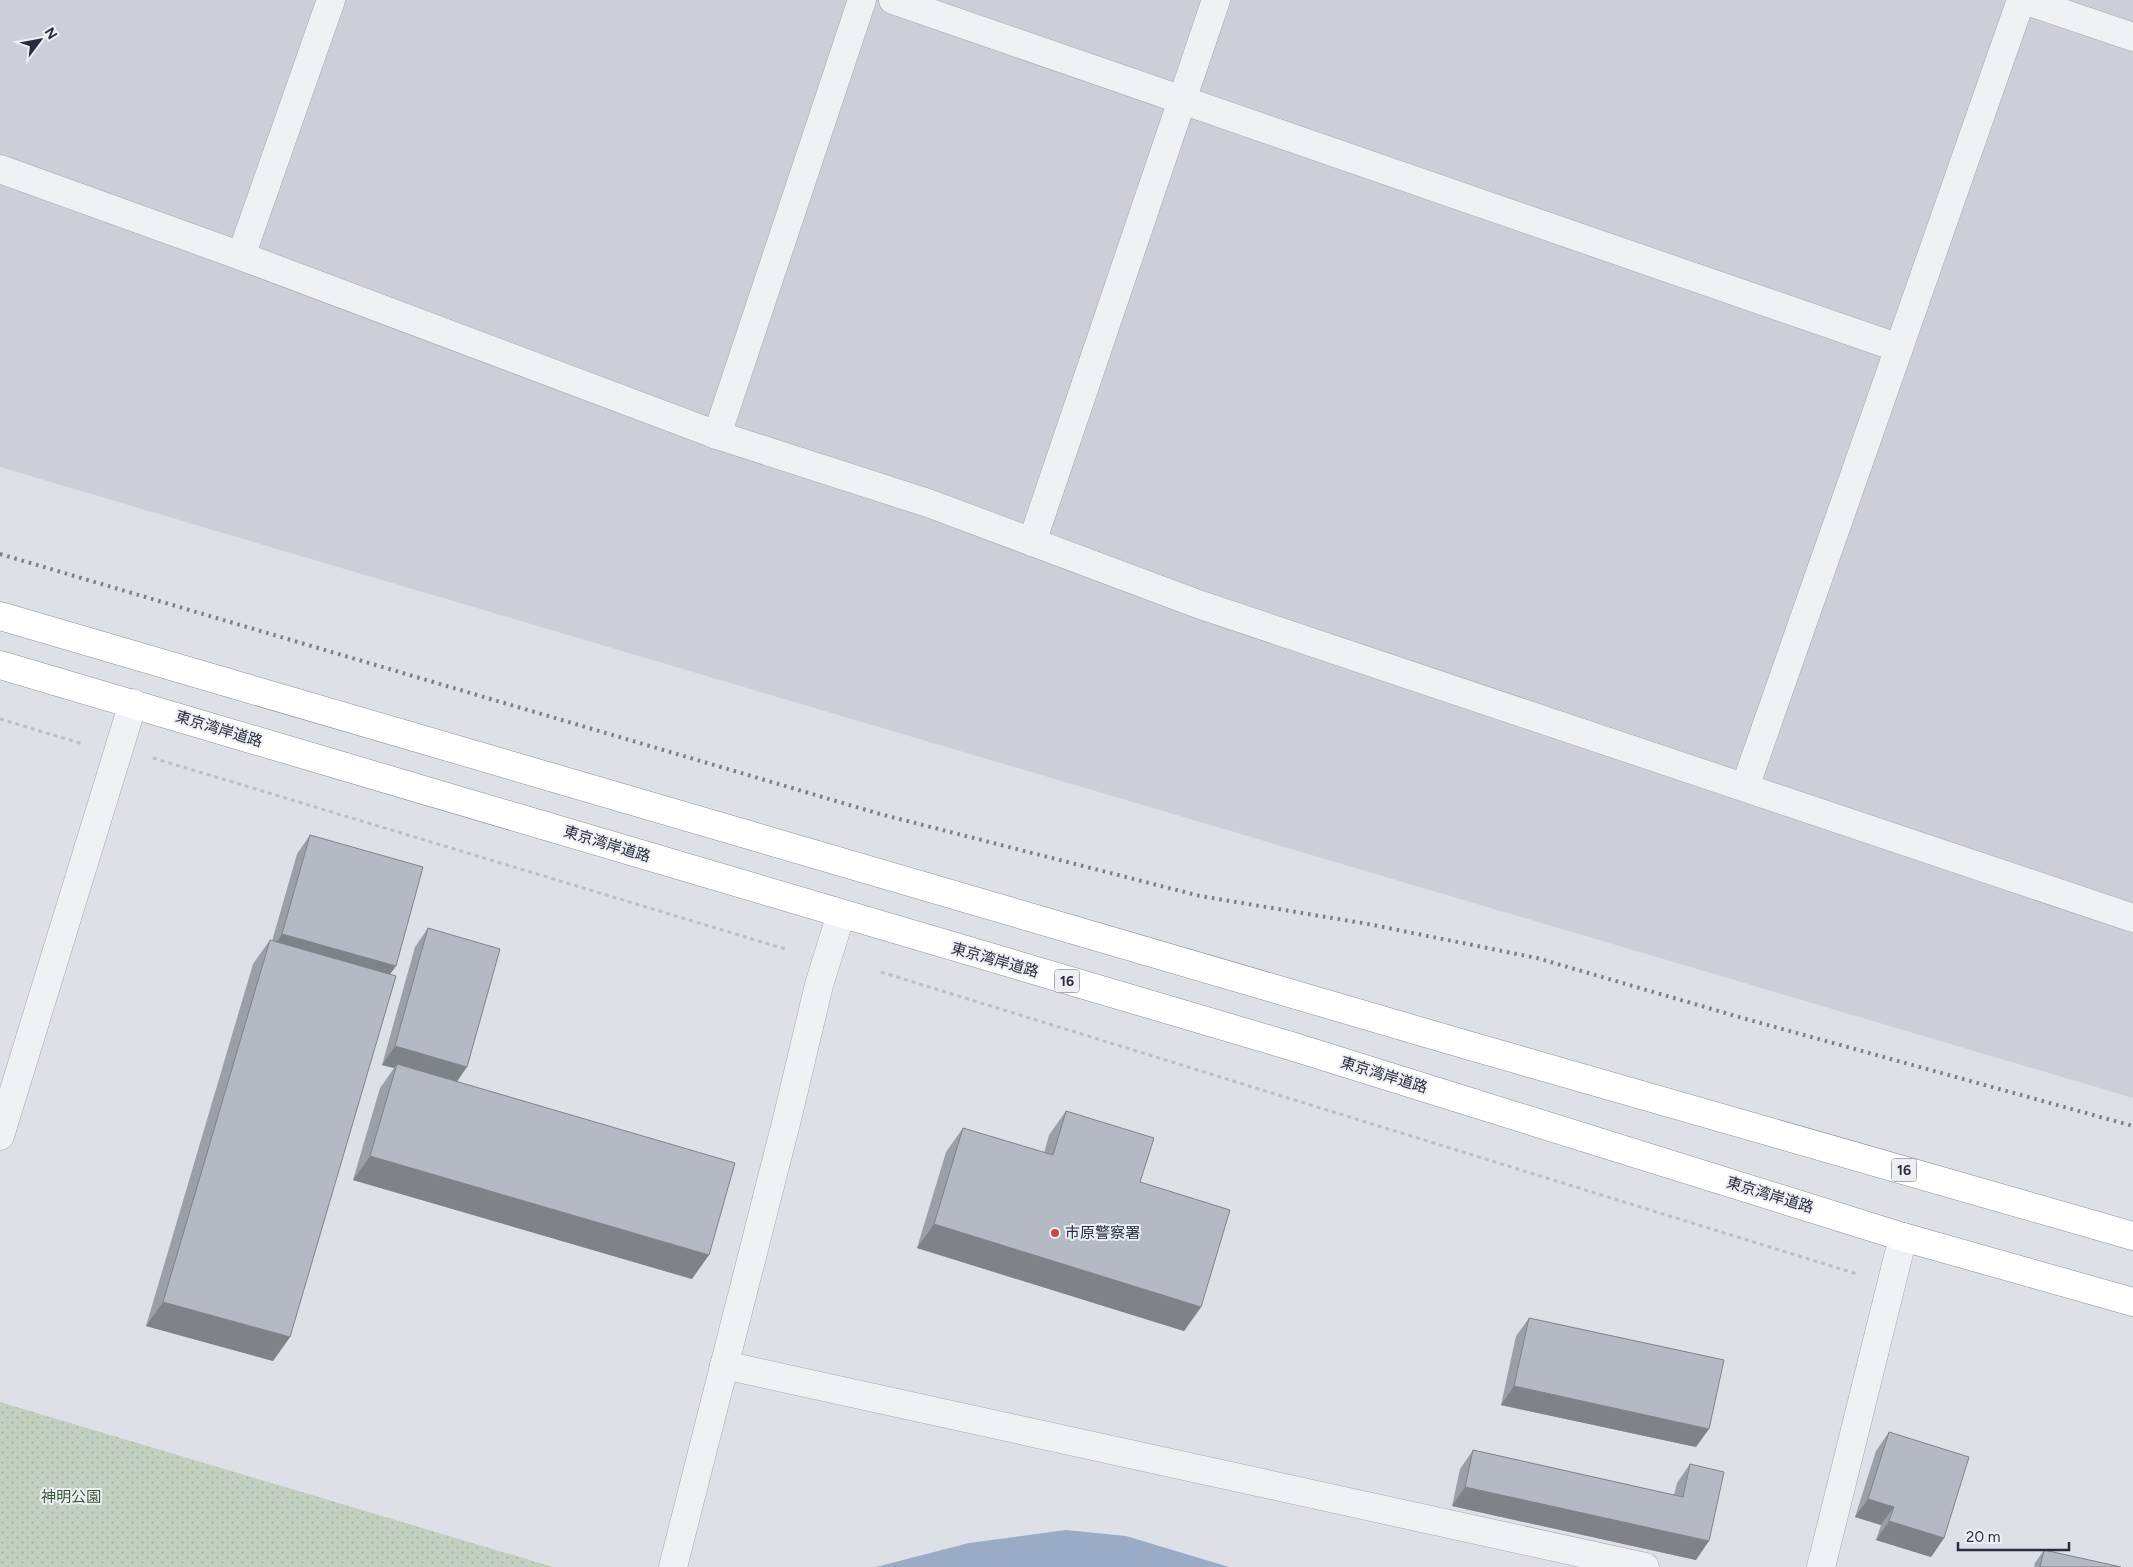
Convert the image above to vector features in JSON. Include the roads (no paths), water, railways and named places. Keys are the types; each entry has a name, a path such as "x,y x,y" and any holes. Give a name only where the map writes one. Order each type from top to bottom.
{"highway":[{"name":"16","path":"0,616 1458,1042 2133,1236"},
{"name":"東京湾岸道路","path":"0,665 1291,1046 1903,1237 2133,1302"}],"street":[{"path":"242,256 331,0"},
{"path":"717,435 862,0"},
{"path":"893,0 1899,348"},
{"path":"1032,542 1216,0"},
{"path":"1745,787 2023,0 2133,37"},
{"path":"0,170 242,256 717,435 928,503 1207,607 2133,918"},
{"path":"0,1136 132,703"},
{"path":"673,1567 819,985 841,914"},
{"path":"1822,1567 1903,1237"},
{"path":"724,1365 1645,1567"}],"water":[{"path":"1066,1530 1126,1536 1229,1567 876,1567 969,1543"}],"railway":[{"path":"0,554 880,814 1200,896 1368,924 1537,958 1739,1017 2133,1126"}],"place":[{"name":"市原警察署","path":"1055,1233"}],"park label":[{"name":"神明公園","path":"71,1497"}]}
